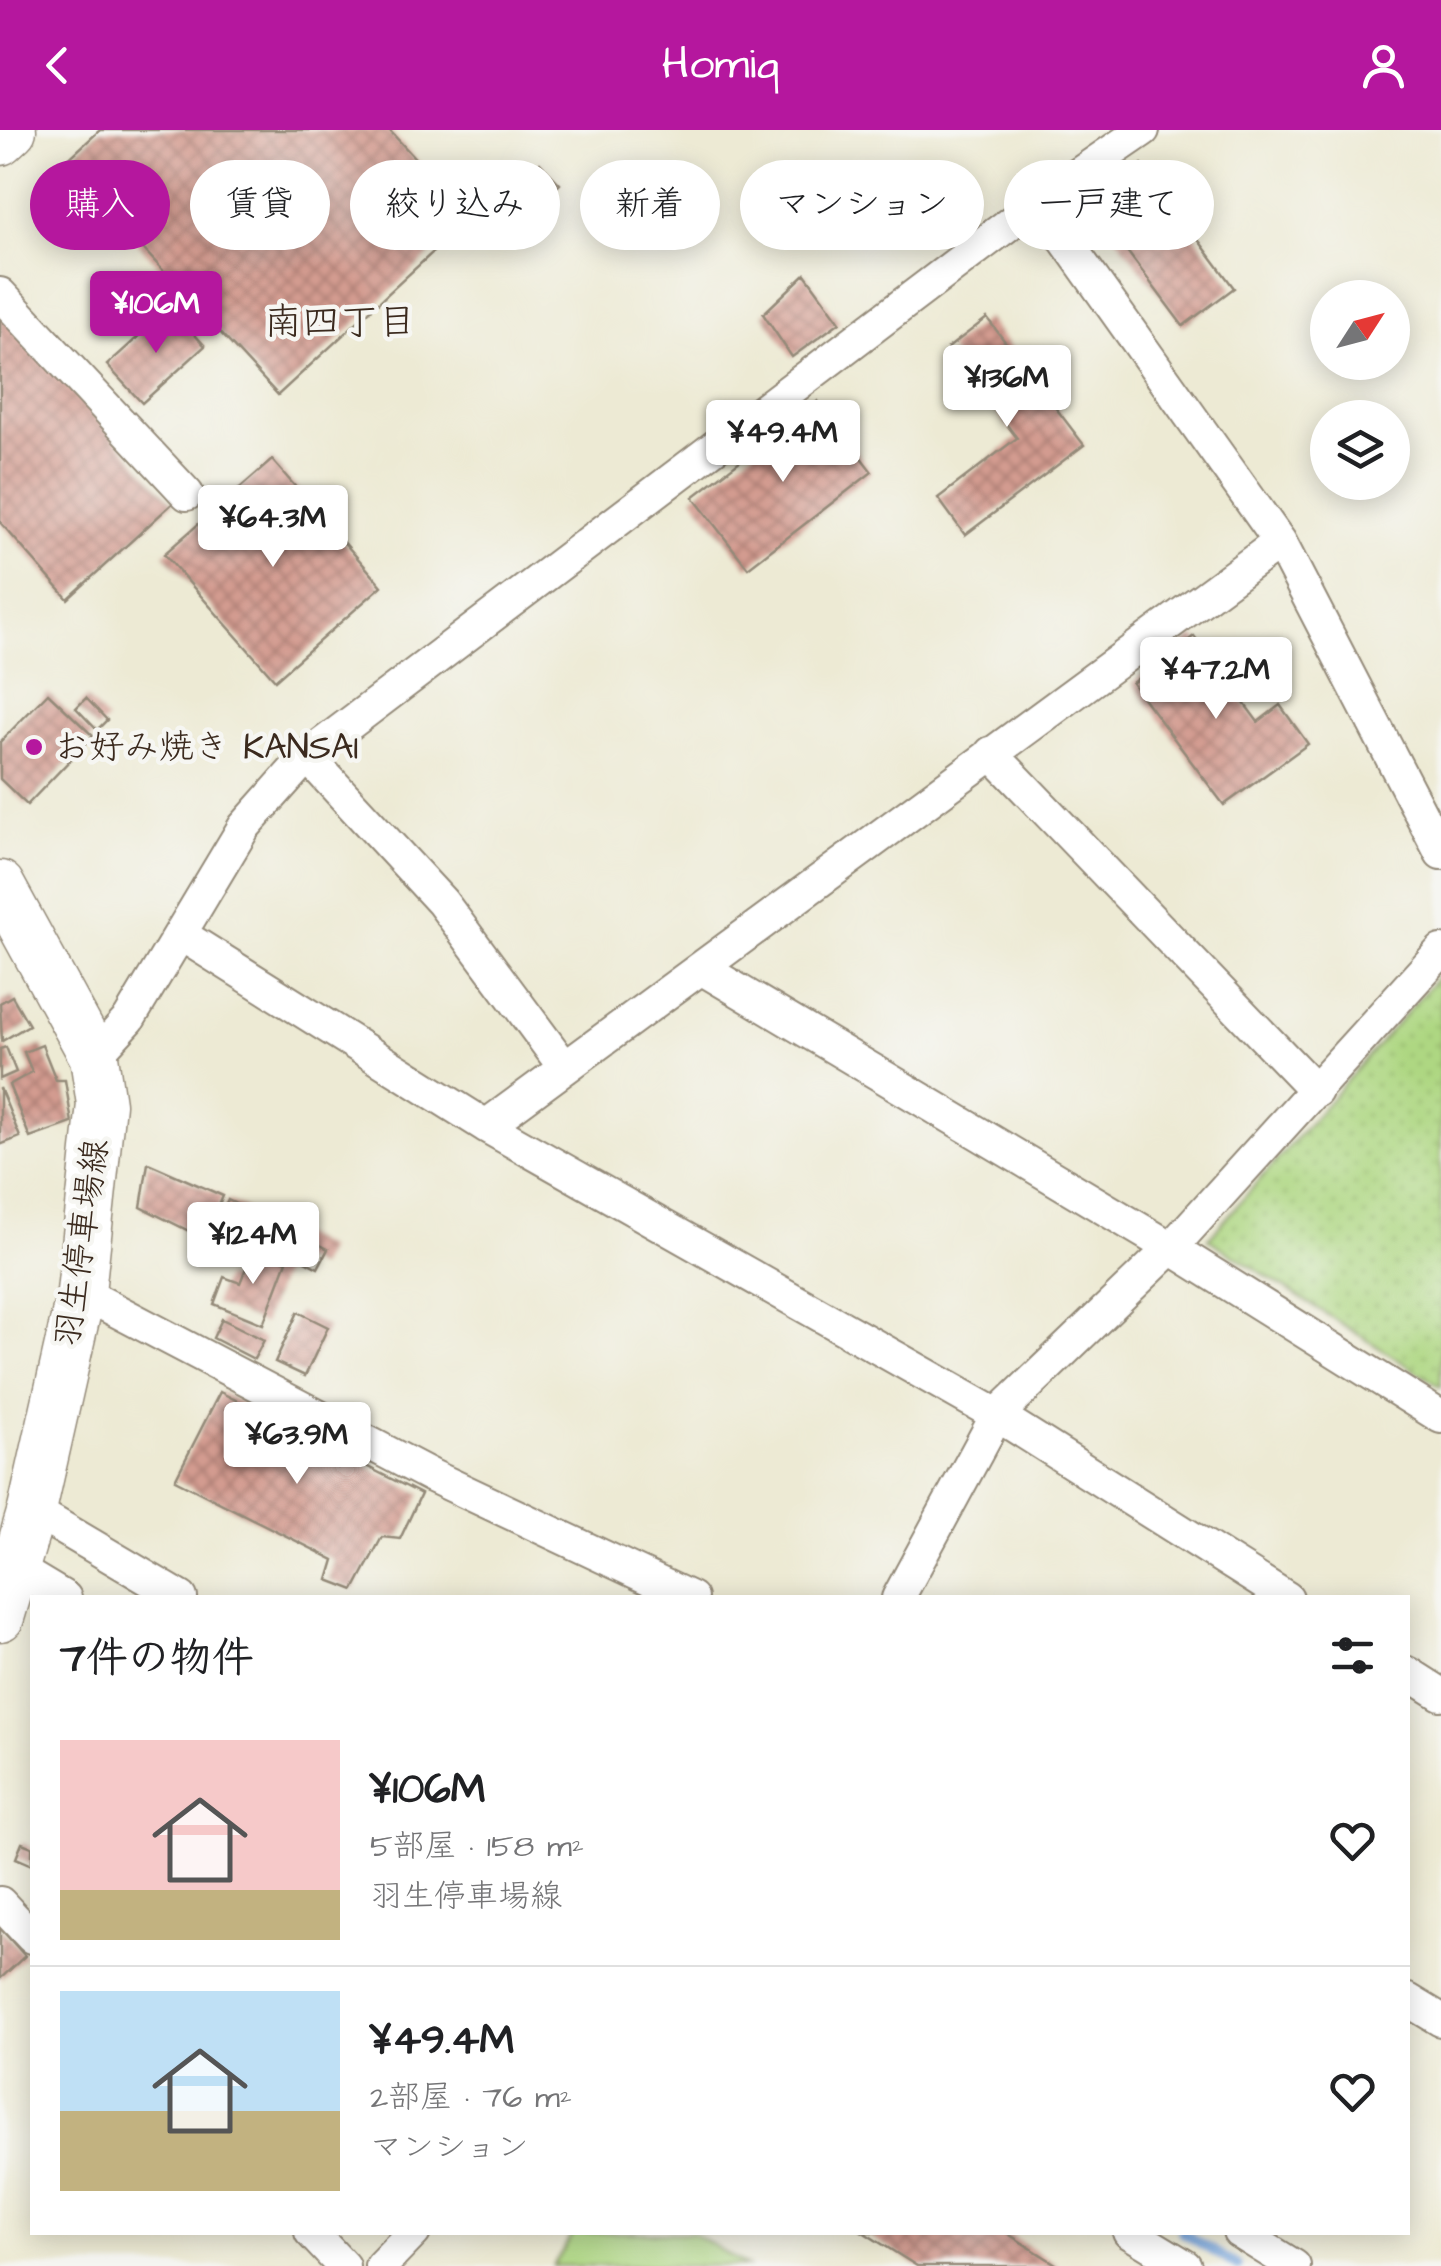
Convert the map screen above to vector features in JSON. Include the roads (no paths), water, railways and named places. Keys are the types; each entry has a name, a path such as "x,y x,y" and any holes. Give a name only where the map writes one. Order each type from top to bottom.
{"main road":[{"path":"0,141 12,130"},
{"name":"羽生停車場線","path":"0,1617 32,1510 80,1292 102,1104 94,1056 3,898"}],"street":[{"path":"1099,160 1143,130"},
{"path":"94,1056 129,1020 244,827 307,756 1004,228"},
{"path":"1072,250 1280,542 1441,854"},
{"path":"0,294 187,494"},
{"path":"486,1126 1280,542"},
{"path":"991,753 1316,1091"},
{"path":"307,756 442,902 565,1068"},
{"path":"180,934 486,1126 998,1415 1282,1595"},
{"path":"900,1595 998,1415 1170,1248 1441,950"},
{"path":"701,968 1170,1248 1441,1417"},
{"path":"80,1292 432,1476 685,1595"},
{"path":"32,1510 176,1595"},
{"path":"15,1568 60,1595"},
{"path":"1410,1674 1441,1694"},
{"path":"0,1903 30,1935"},
{"path":"1410,2001 1441,2020"},
{"path":"314,2235 343,2266"},
{"path":"380,2266 411,2235"},
{"path":"1134,2235 1185,2266"},
{"path":"1244,2235 1294,2266"}],"waterway":[{"path":"1187,2235 1238,2266"}],"place":[{"name":"お好み焼き KANSAI","path":"34,747"}],"district":[{"name":"南四丁目","path":"340,323"}]}
